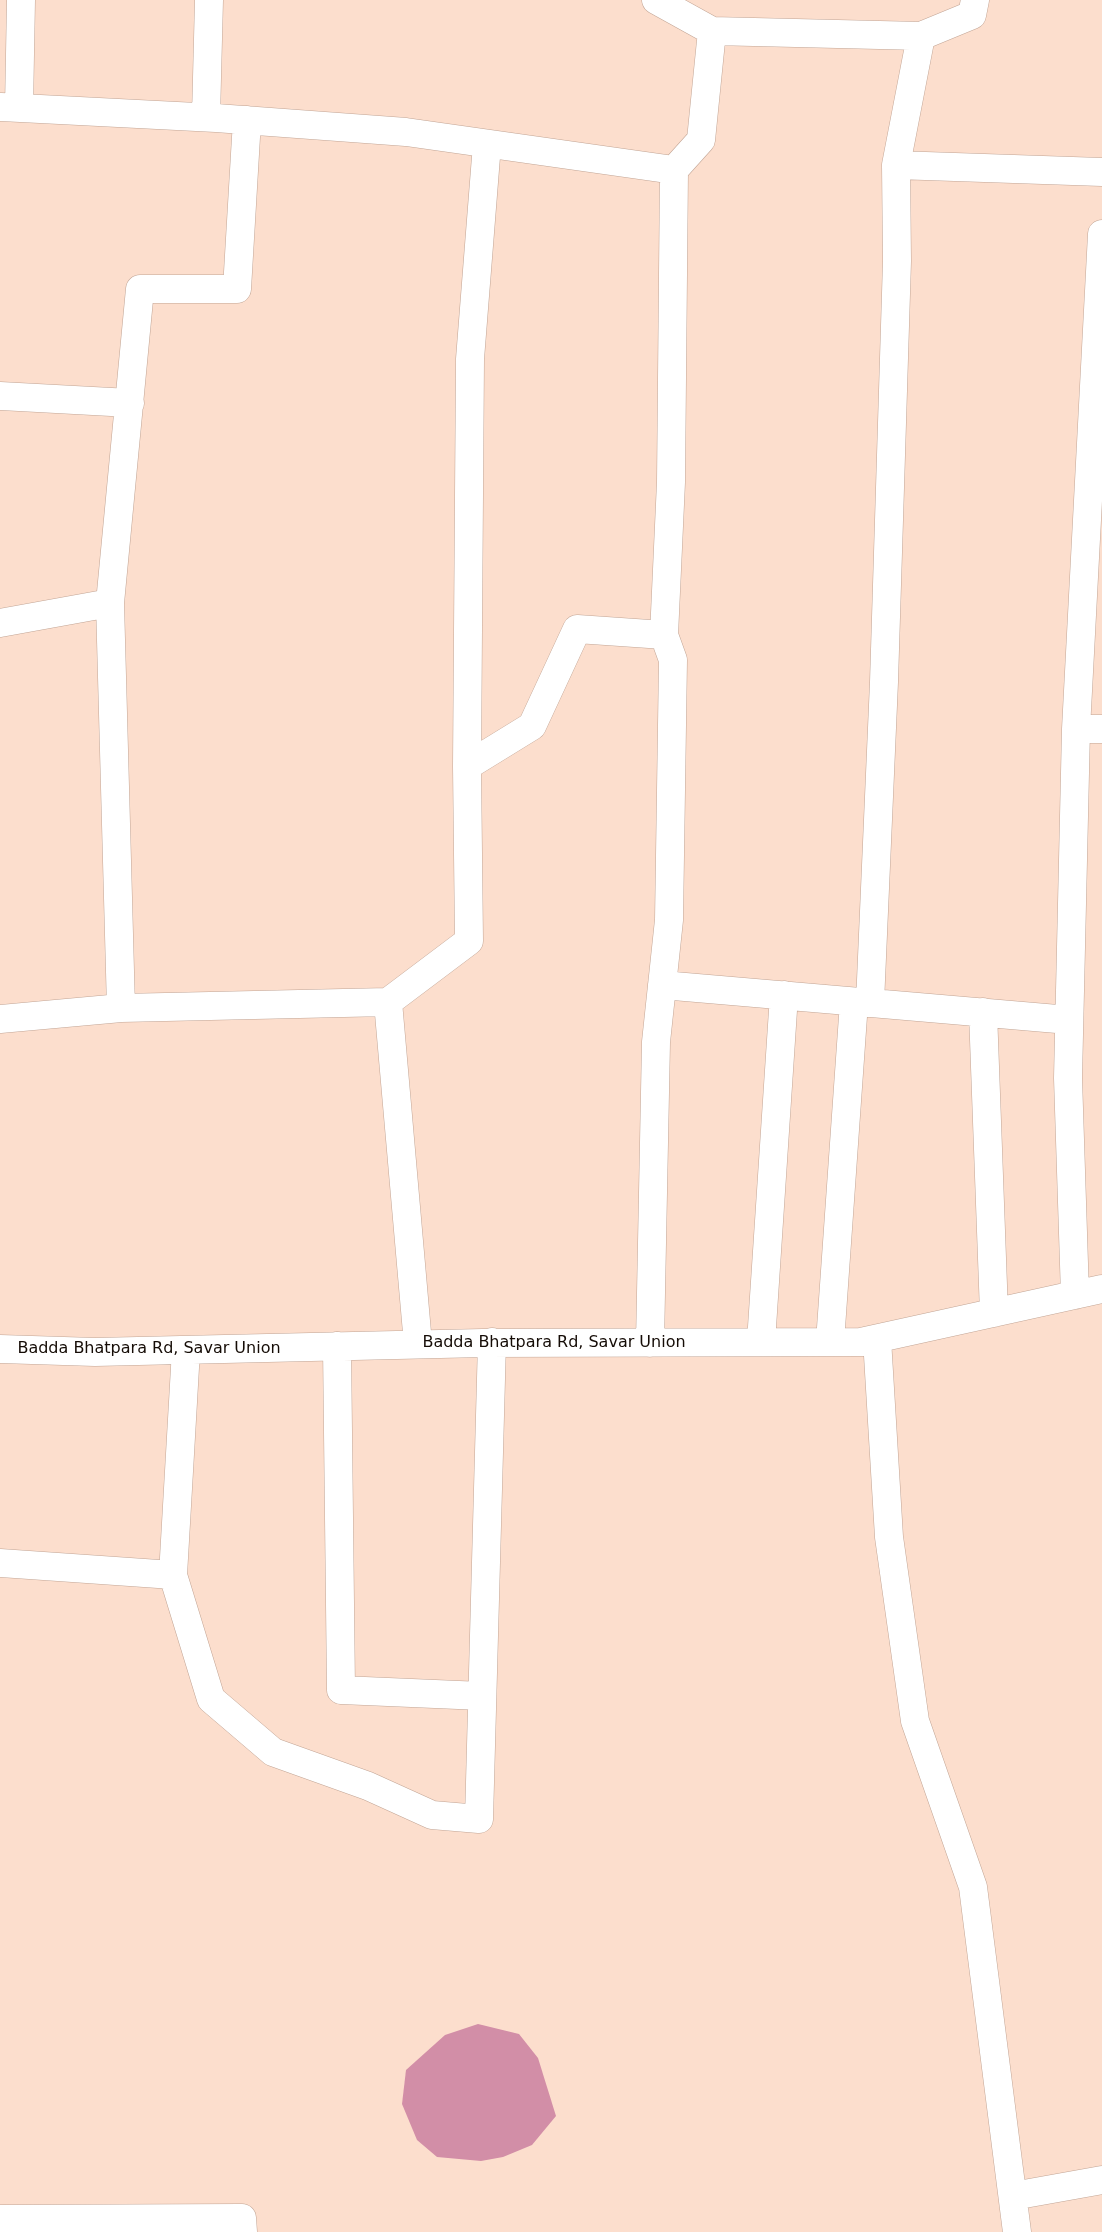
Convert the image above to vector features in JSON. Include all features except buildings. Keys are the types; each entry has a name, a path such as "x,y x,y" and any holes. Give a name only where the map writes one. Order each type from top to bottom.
{"street":[{"path":"21,0 10,108 206,117 406,132 674,170"},
{"path":"206,117 209,0"},
{"path":"656,0 712,31 921,36 972,15 975,0"},
{"path":"650,1342 656,1042 669,920 673,660 664,635 671,482 674,170 701,140 712,31"},
{"path":"830,1342 862,1002 884,662 896,261 896,165 921,36"},
{"path":"121,1008 110,602 140,288 236,289 247,120"},
{"path":"0,1019 121,1008 388,1002 469,941 467,766 470,359 488,144"},
{"path":"896,165 1102,172"},
{"path":"1074,1295 1068,1078 1069,1020 1089,729 1102,234"},
{"path":"0,396 130,403"},
{"path":"0,623 110,602"},
{"path":"467,766 532,726 577,629 664,635"},
{"path":"662,985 1069,1020"},
{"path":"761,1342 784,995"},
{"path":"388,1002 418,1344"},
{"path":"984,1012 994,1312"},
{"name":"Badda Bhatpara Rd, Savar Union","path":"0,1349 95,1352 492,1342 861,1342 1102,1289"},
{"path":"877,1339 890,1537 915,1721 973,1887 1017,2232"},
{"path":"186,1350 173,1575 211,1699 272,1752 368,1786 432,1815 478,1819 492,1342"},
{"path":"337,1346 341,1690 482,1696"},
{"path":"0,1562 173,1575"},
{"path":"1013,2196 1102,2180"},
{"path":"0,2218 242,2218 243,2232"}],"shaded area":[{"path":"478,2024 519,2034 538,2058 556,2116 532,2145 503,2157 481,2161 437,2157 417,2140 402,2104 406,2070 445,2035"}]}
